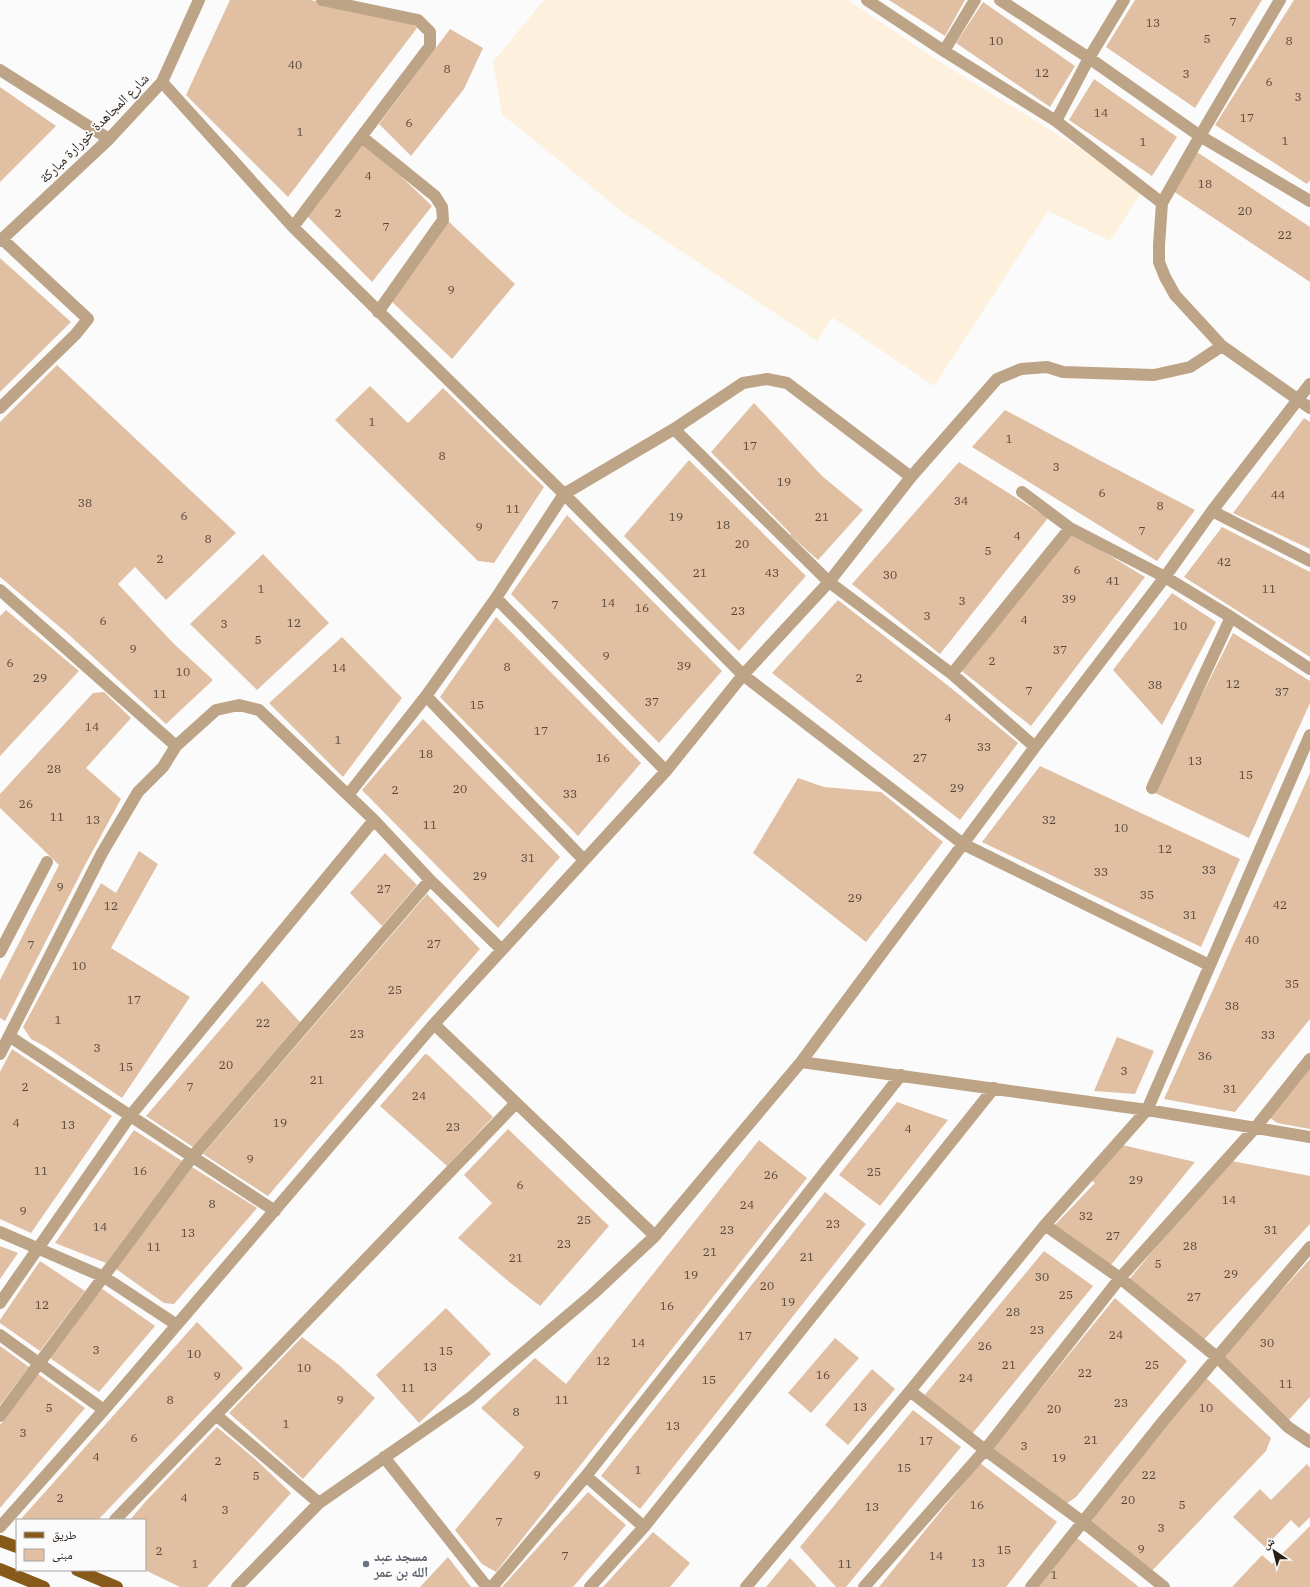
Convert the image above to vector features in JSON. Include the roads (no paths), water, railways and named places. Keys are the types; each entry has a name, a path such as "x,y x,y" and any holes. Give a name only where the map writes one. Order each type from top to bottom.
{"main road":[{"path":"0,1541 16,1547"},
{"path":"0,1569 30,1584 44,1587"},
{"path":"79,1571 117,1587"}],"street":[{"name":"شارع المجاهدة خورارة مباركة","path":"1,240 108,139 162,82 199,0"},
{"path":"293,227 430,46 430,32 418,20 322,0"},
{"path":"867,0 944,51 1056,121 1162,203"},
{"path":"944,51 975,0"},
{"path":"1000,0 1089,58 1200,136 1310,201"},
{"path":"1056,121 1089,58 1124,0"},
{"path":"1280,0 1162,203 1159,256 1165,277 1175,295 1222,346 1310,408"},
{"path":"0,70 108,139"},
{"path":"162,82 293,227 564,494 743,675 963,844 1209,965"},
{"path":"362,137 435,196 442,207 443,220 378,312"},
{"path":"0,408 75,335 88,319 1,240"},
{"path":"0,1526 104,1410 434,1024 666,771 743,675 829,582 911,476 997,379 1021,369 1047,367 1064,372 1154,375 1190,367 1222,346"},
{"path":"348,795 426,696 496,598 564,494 674,429 743,383 767,379 787,383 911,476"},
{"path":"237,1587 320,1503 470,1398 517,1360 593,1294 655,1236 801,1062 1035,747 1165,577 1212,511 1310,384"},
{"path":"674,429 829,582 952,674 1035,747"},
{"path":"1022,492 1070,528 1165,577 1231,617 1310,670"},
{"path":"1212,511 1310,561"},
{"path":"952,674 1070,528"},
{"path":"1,592 176,746"},
{"path":"496,598 666,771"},
{"path":"1152,788 1231,617"},
{"path":"426,696 584,860"},
{"path":"0,1054 102,853 138,792 163,767 176,746 216,710 239,705 259,710 374,820 430,880 502,950"},
{"path":"746,1587 910,1391 1045,1225 1147,1110 1310,735"},
{"path":"0,1303 130,1116 374,820"},
{"path":"0,952 46,862"},
{"path":"0,1416 193,1156 430,880"},
{"path":"434,1024 655,1236"},
{"path":"9,1036 275,1211"},
{"path":"864,1587 985,1450 1120,1278 1256,1128 1310,1059"},
{"path":"801,1062 1147,1110 1310,1137"},
{"path":"492,1587 586,1476 901,1075"},
{"path":"590,1587 644,1527 994,1088"},
{"path":"117,1519 516,1103"},
{"path":"1045,1225 1120,1278 1218,1358 1288,1427 1309,1438"},
{"path":"0,1232 104,1277 177,1325"},
{"path":"1031,1587 1164,1420 1218,1358 1310,1247"},
{"path":"0,1335 104,1410"},
{"path":"910,1391 985,1450 1083,1522 1164,1587"},
{"path":"216,1415 320,1503"},
{"path":"384,1457 488,1587"},
{"path":"586,1476 644,1527"}],"place":[{"name":"مسجد عبد الله بن عمر","path":"366,1564"}]}
